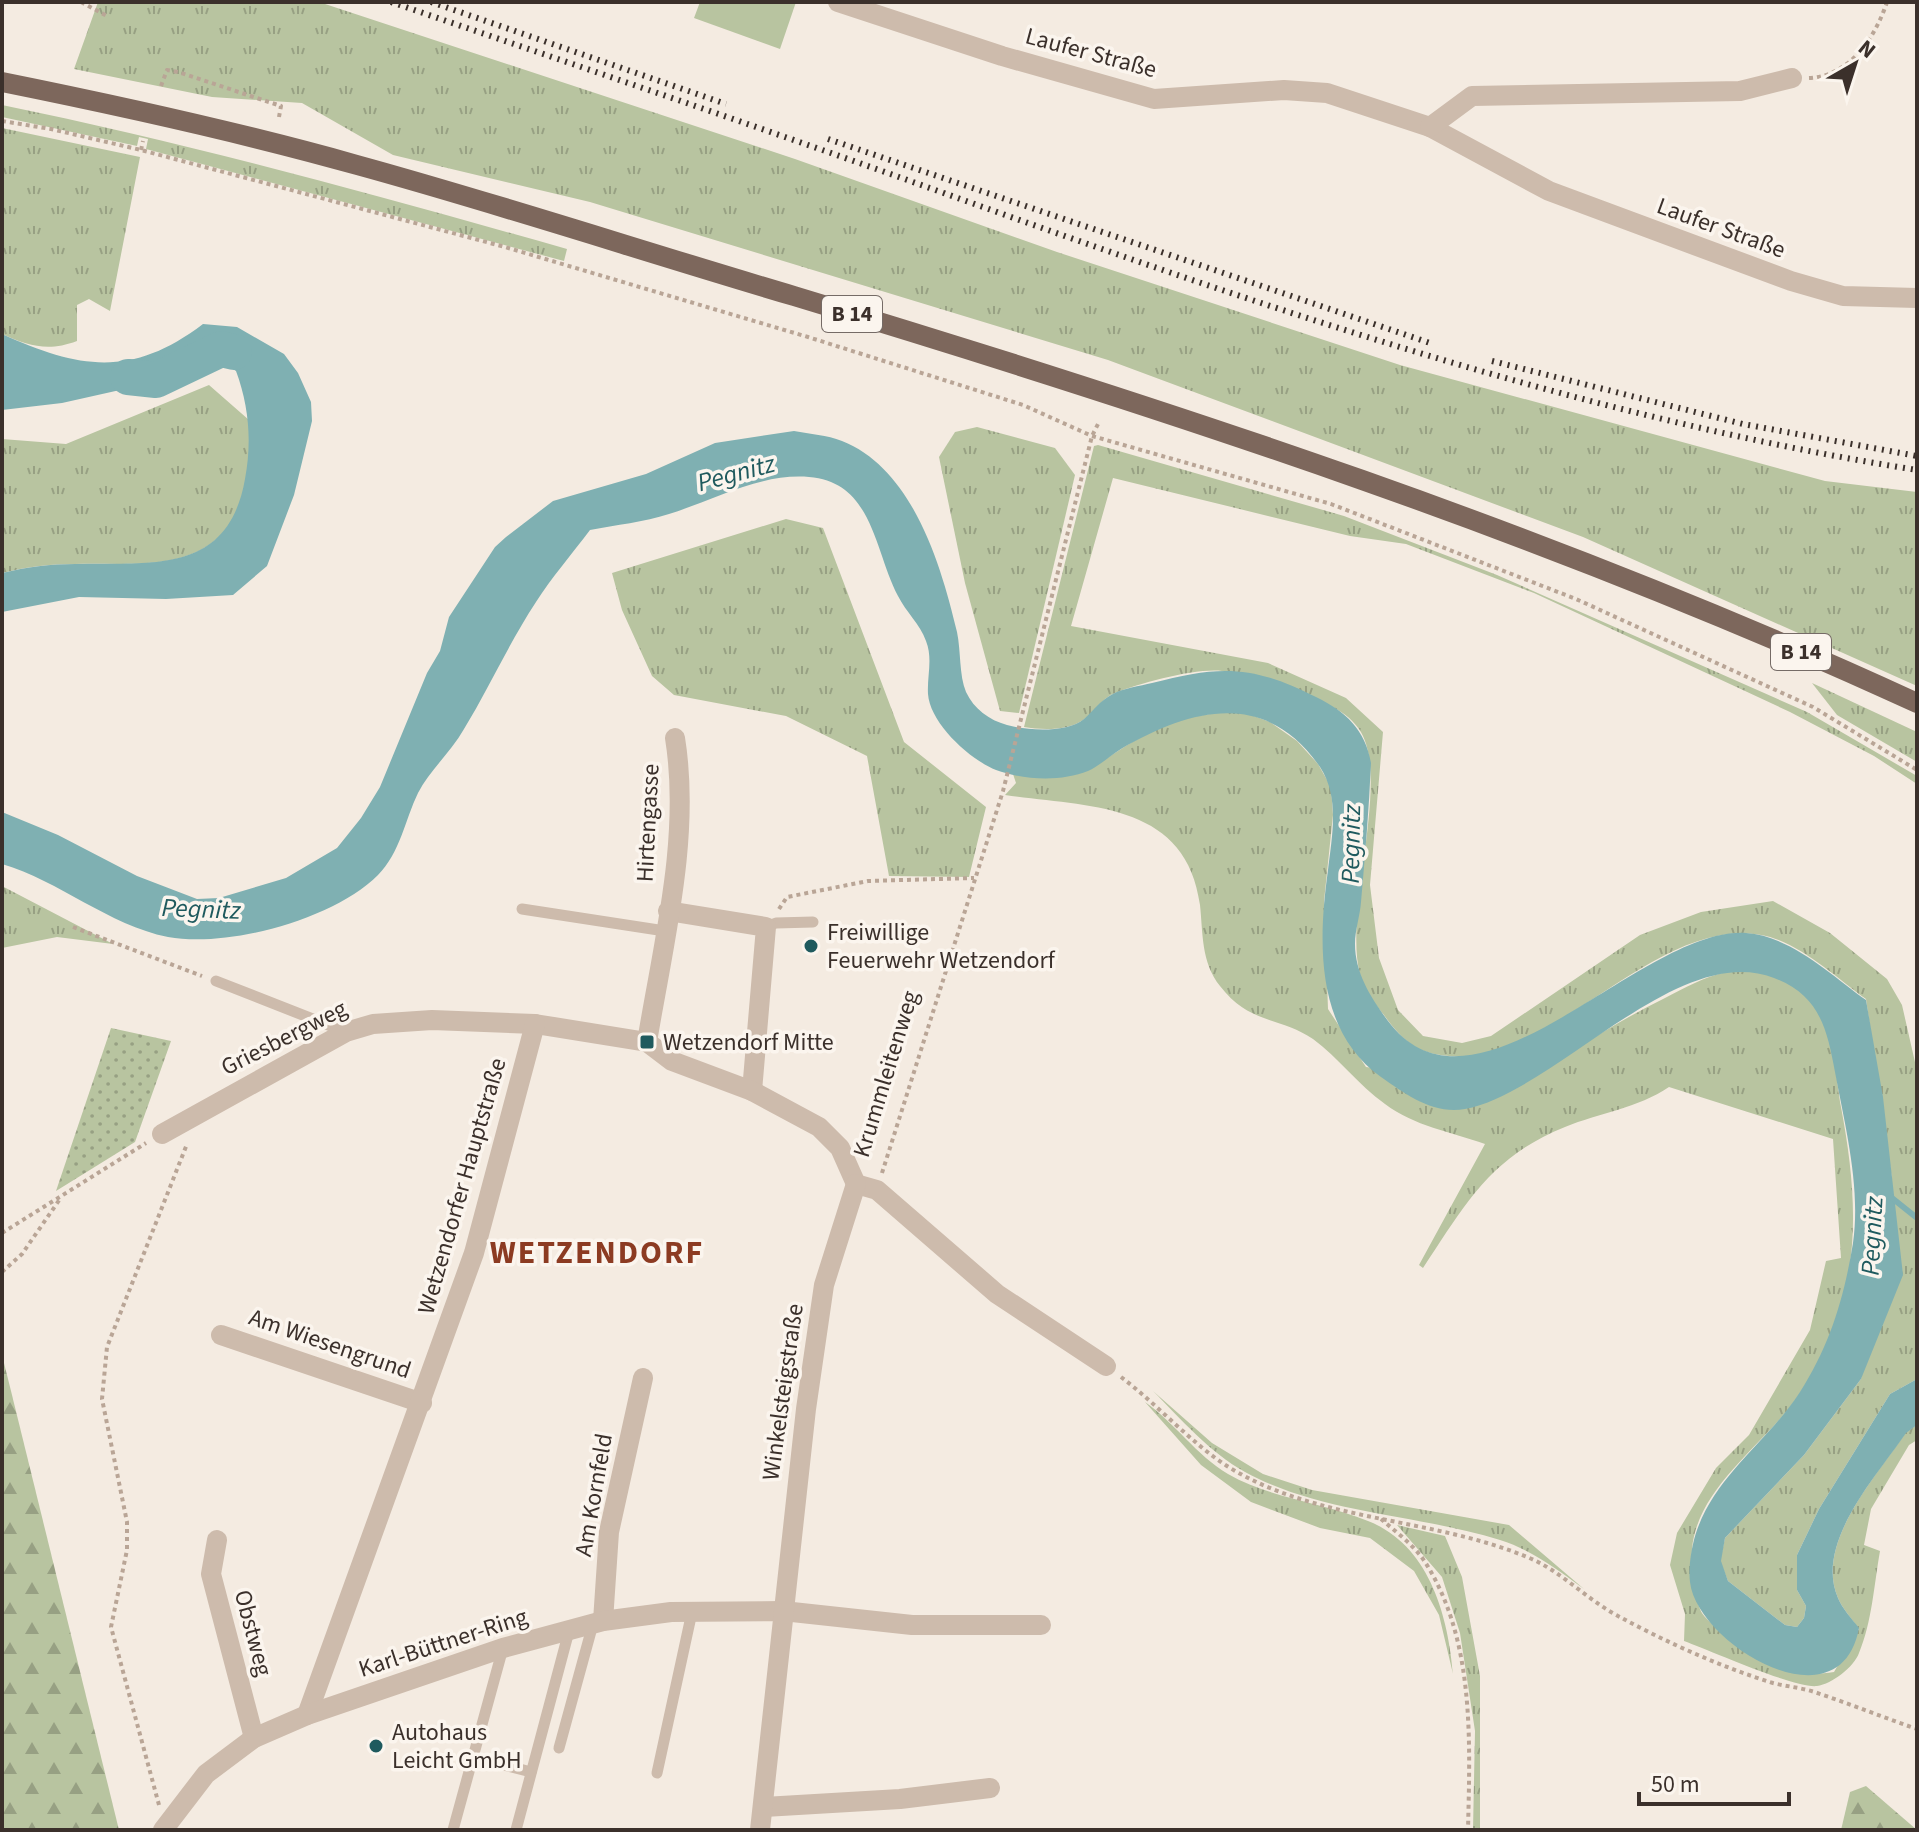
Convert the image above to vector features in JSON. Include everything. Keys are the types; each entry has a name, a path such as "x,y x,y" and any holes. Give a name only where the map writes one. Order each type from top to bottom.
{"main road":[{"name":"B 14","path":"2,82 166,116 360,165 993,357 1201,425 1531,542 1917,703"}],"street":[{"name":"Laufer Straße","path":"838,2 1002,56 1154,99 1284,90 1327,93 1430,127 1549,191 1791,281 1843,296 1917,298"},
{"path":"1430,127 1472,96 1740,91 1792,78"},
{"name":"Hirtengasse","path":"647,1042 667,921 681,775 675,738"},
{"name":"Hirtengasse","path":"667,921 771,925"},
{"path":"752,1091 771,925"},
{"name":"Griesbergweg","path":"162,1134 200,1110 346,1032 373,1024 432,1020 535,1024"},
{"path":"535,1024 647,1042 672,1061 752,1091 819,1127 840,1148 856,1184"},
{"name":"Wetzendorfer Hauptstraße","path":"307,1715 474,1253 535,1024"},
{"name":"Krummleitenweg","path":"856,1184 877,1190 997,1294 1106,1366"},
{"name":"Winkelsteigstraße","path":"760,1830 783,1611 824,1285 856,1184"},
{"name":"Am Wiesengrund","path":"221,1335 422,1403"},
{"name":"Am Kornfeld","path":"598,1623 609,1532 643,1378"},
{"name":"Obstweg","path":"217,1540 211,1574 254,1738"},
{"path":"783,1611 912,1625 1041,1625"},
{"name":"Karl-Büttner-Ring","path":"164,1828 206,1774 254,1738 307,1715 503,1648 598,1623 692,1612 783,1611"},
{"path":"764,1807 900,1799 990,1788"}],"lane":[{"path":"522,909 667,921"},
{"path":"771,925 813,922"},
{"path":"216,981 346,1032"},
{"path":"657,1773 692,1612"},
{"path":"559,1748 598,1623"},
{"path":"516,1830 569,1631"},
{"path":"453,1830 503,1648"},
{"path":"473,1757 531,1772"}],"path":[{"path":"81,2 107,16"},
{"path":"1792,78 1828,77 1857,56 1880,24 1887,2"},
{"path":"161,86 167,70 178,72 281,106 279,117"},
{"path":"2,121 141,150 505,247 792,332 1023,405 1092,436 1205,471 1331,504 1576,599 1813,707 1917,770"},
{"path":"141,150 143,141"},
{"name":"Krummleitenweg","path":"877,1190 1003,791 1092,436 1098,424"},
{"path":"771,925 783,900 812,890 868,881 974,878"},
{"path":"73,927 216,981"},
{"path":"164,1828 111,1627 127,1550 127,1522 102,1399 107,1347 200,1110"},
{"path":"2,1233 162,1134"},
{"path":"2,1272 22,1254 62,1196"},
{"path":"1106,1366 1158,1404 1227,1467 1266,1486 1381,1518 1437,1527 1492,1542 1532,1559 1618,1616 1691,1650 1774,1683 1818,1692 1917,1729"},
{"path":"1381,1518 1423,1560 1447,1602 1459,1650 1470,1733 1468,1830"}],"green space":[{"path":"98,2 319,2 795,159 1057,252 1400,365 1825,481 1917,492 1917,686 1583,537 1108,360 590,202 393,155 302,103 212,97 74,69"},
{"path":"700,2 796,2 780,49 694,18"},
{"path":"2,105 215,154 427,210 567,249 564,261 146,149 148,139 139,137 137,146 2,117"},
{"path":"2,128 140,157 110,311 89,299 77,305 77,341 48,347 21,342 2,334"},
{"path":"209,385 249,420 249,463 244,495 227,528 210,544 191,554 169,560 56,565 2,573 2,439 66,444"},
{"path":"977,427 1055,448 1075,475 1019,713 1000,711 965,583 939,457 955,432"},
{"path":"1094,446 1344,516 1497,575 1807,712 1917,776 1917,784 1874,756 1790,712 1534,593 1406,544 1350,536 1113,478 1071,626 1268,663 1346,698 1383,732 1370,885 1379,958 1398,1010 1423,1036 1462,1043 1491,1036 1640,935 1701,912 1773,901 1830,933 1887,979 1902,1005 1917,1071 1917,1379 1890,1394 1819,1509 1797,1555 1797,1590 1806,1606 1804,1618 1797,1627 1785,1625 1728,1581 1720,1561 1725,1538 1804,1455 1861,1379 1892,1179 1866,999 1808,956 1783,942 1770,937 1726,934 1683,947 1640,969 1554,1024 1511,1045 1467,1056 1424,1051 1412,1045 1377,1006 1360,974 1356,948 1357,916 1371,779 1368,751 1353,721 1319,702 1248,677 1211,671 1168,677 1115,693 1077,724 1046,729 1024,727"},
{"path":"786,519 823,528 904,742 986,807 969,877 889,876 867,756 786,716 674,695 652,676 622,610 612,573"},
{"path":"1812,683 1917,732 1917,762 1837,715"},
{"path":"1238,710 1270,722 1297,741 1318,764 1331,787 1333,815 1324,901 1328,1009 1366,1067 1515,1089 1645,1008 1702,980 1726,972 1749,971 1785,981 1805,995 1820,1014 1833,1053 1852,1186 1852,1238 1845,1290 1829,1340 1805,1386 1777,1423 1730,1472 1705,1508 1696,1528 1692,1563 1701,1612 1741,1649 1784,1670 1817,1674 1834,1672 1859,1629 1838,1598 1833,1577 1834,1555 1841,1533 1865,1489 1906,1432 1917,1425 1917,1440 1909,1445 1871,1509 1864,1545 1880,1551 1870,1616 1856,1658 1836,1678 1817,1686 1791,1682 1684,1641 1685,1614 1670,1565 1677,1533 1716,1468 1749,1435 1810,1330 1826,1261 1841,1258 1833,1139 1669,1087 1631,1105 1565,1127 1517,1153 1482,1185 1423,1268 1419,1265 1485,1144 1396,1112 1375,1097 1313,1039 1254,1014 1231,999 1209,967 1200,905 1191,871 1175,846 1154,828 1099,808 1005,795 1016,783 1013,774 1042,777 1084,770 1133,741 1176,721"},
{"path":"2,886 113,944 57,937 2,948"},
{"path":"111,1028 171,1041 135,1142 56,1191"},
{"path":"2,1355 11,1391 119,1830 2,1830"},
{"path":"1153,1391 1212,1443 1263,1474 1312,1490 1509,1525 1584,1589 1534,1555 1500,1540 1338,1505 1275,1486 1219,1455"},
{"path":"1145,1402 1228,1474 1262,1489 1368,1521 1389,1532 1406,1547 1432,1584 1446,1629 1453,1674 1439,1615 1414,1571 1370,1538 1320,1528 1251,1502 1201,1465"},
{"path":"1397,1525 1445,1536 1462,1577 1480,1676 1480,1830 1473,1830 1475,1731 1460,1633 1442,1577"},
{"path":"1866,1786 1917,1830 1841,1830 1850,1792"}],"water":[{"path":"203,324 237,327 284,354 298,373 311,402 312,421 294,495 267,566 233,595 166,599 79,597 2,612 2,573 57,565 157,562 204,548 222,533 236,510 245,479 249,438 244,397 236,371 222,362 207,360 120,390 62,403 2,410 2,334 56,355 105,362 129,360 152,353"},
{"path":"794,431 836,439 867,454 888,473 905,496 920,522 942,578 957,632 966,692 978,709 994,720 1026,729 1068,727 1084,719 1103,700 1121,691 1176,677 1217,671 1254,674 1294,686 1345,716 1364,740 1371,763 1361,902 1355,939 1358,965 1370,994 1388,1021 1424,1051 1466,1056 1512,1043 1561,1018 1658,960 1704,940 1746,933 1779,941 1795,949 1866,1000 1883,1097 1903,1275 1861,1379 1804,1455 1725,1538 1721,1561 1728,1581 1785,1625 1797,1627 1804,1618 1806,1606 1797,1590 1797,1555 1819,1509 1890,1394 1917,1379 1917,1425 1906,1433 1865,1490 1841,1533 1834,1555 1833,1577 1838,1598 1859,1628 1847,1658 1826,1673 1799,1675 1770,1666 1742,1651 1717,1630 1698,1606 1690,1582 1694,1542 1706,1510 1730,1474 1787,1409 1811,1374 1834,1320 1849,1263 1855,1222 1851,1157 1828,1041 1811,1004 1789,985 1774,978 1737,972 1698,980 1658,998 1500,1097 1453,1110 1431,1106 1410,1096 1359,1058 1343,1035 1333,1010 1323,955 1332,804 1320,767 1299,742 1276,726 1252,716 1227,713 1174,724 1121,749 1092,769 1077,775 1030,778 985,765 963,749 936,717 928,694 929,654 923,635 898,596 859,505 847,491 830,482 809,477 773,479 659,517 590,530 536,602 464,729 423,785 386,866 359,891 335,905 279,927 250,934 193,939 168,937 125,923 44,881 2,864 2,812 58,835 137,876 197,899 219,898 286,878 337,848 361,818 380,787 427,673 440,651 449,617 495,547 506,537 553,501 646,474 715,443"}],"waterway":[{"name":"Pegnitz","path":"128,377 156,380 221,349 234,352"},
{"path":"1892,1198 1917,1218"}],"railway":[{"path":"391,2 1149,265 1402,348 1657,418 1917,470"},
{"path":"431,2 726,104"},
{"path":"828,139 1430,343"},
{"path":"1492,361 1743,424 1917,456"}],"place":[{"name":"Freiwillige Feuerwehr Wetzendorf","path":"811,946"},
{"name":"Wetzendorf Mitte","path":"647,1042"},
{"name":"Autohaus Leicht GmbH","path":"376,1746"}],"district":[{"name":"WETZENDORF","path":"597,1253"}]}
